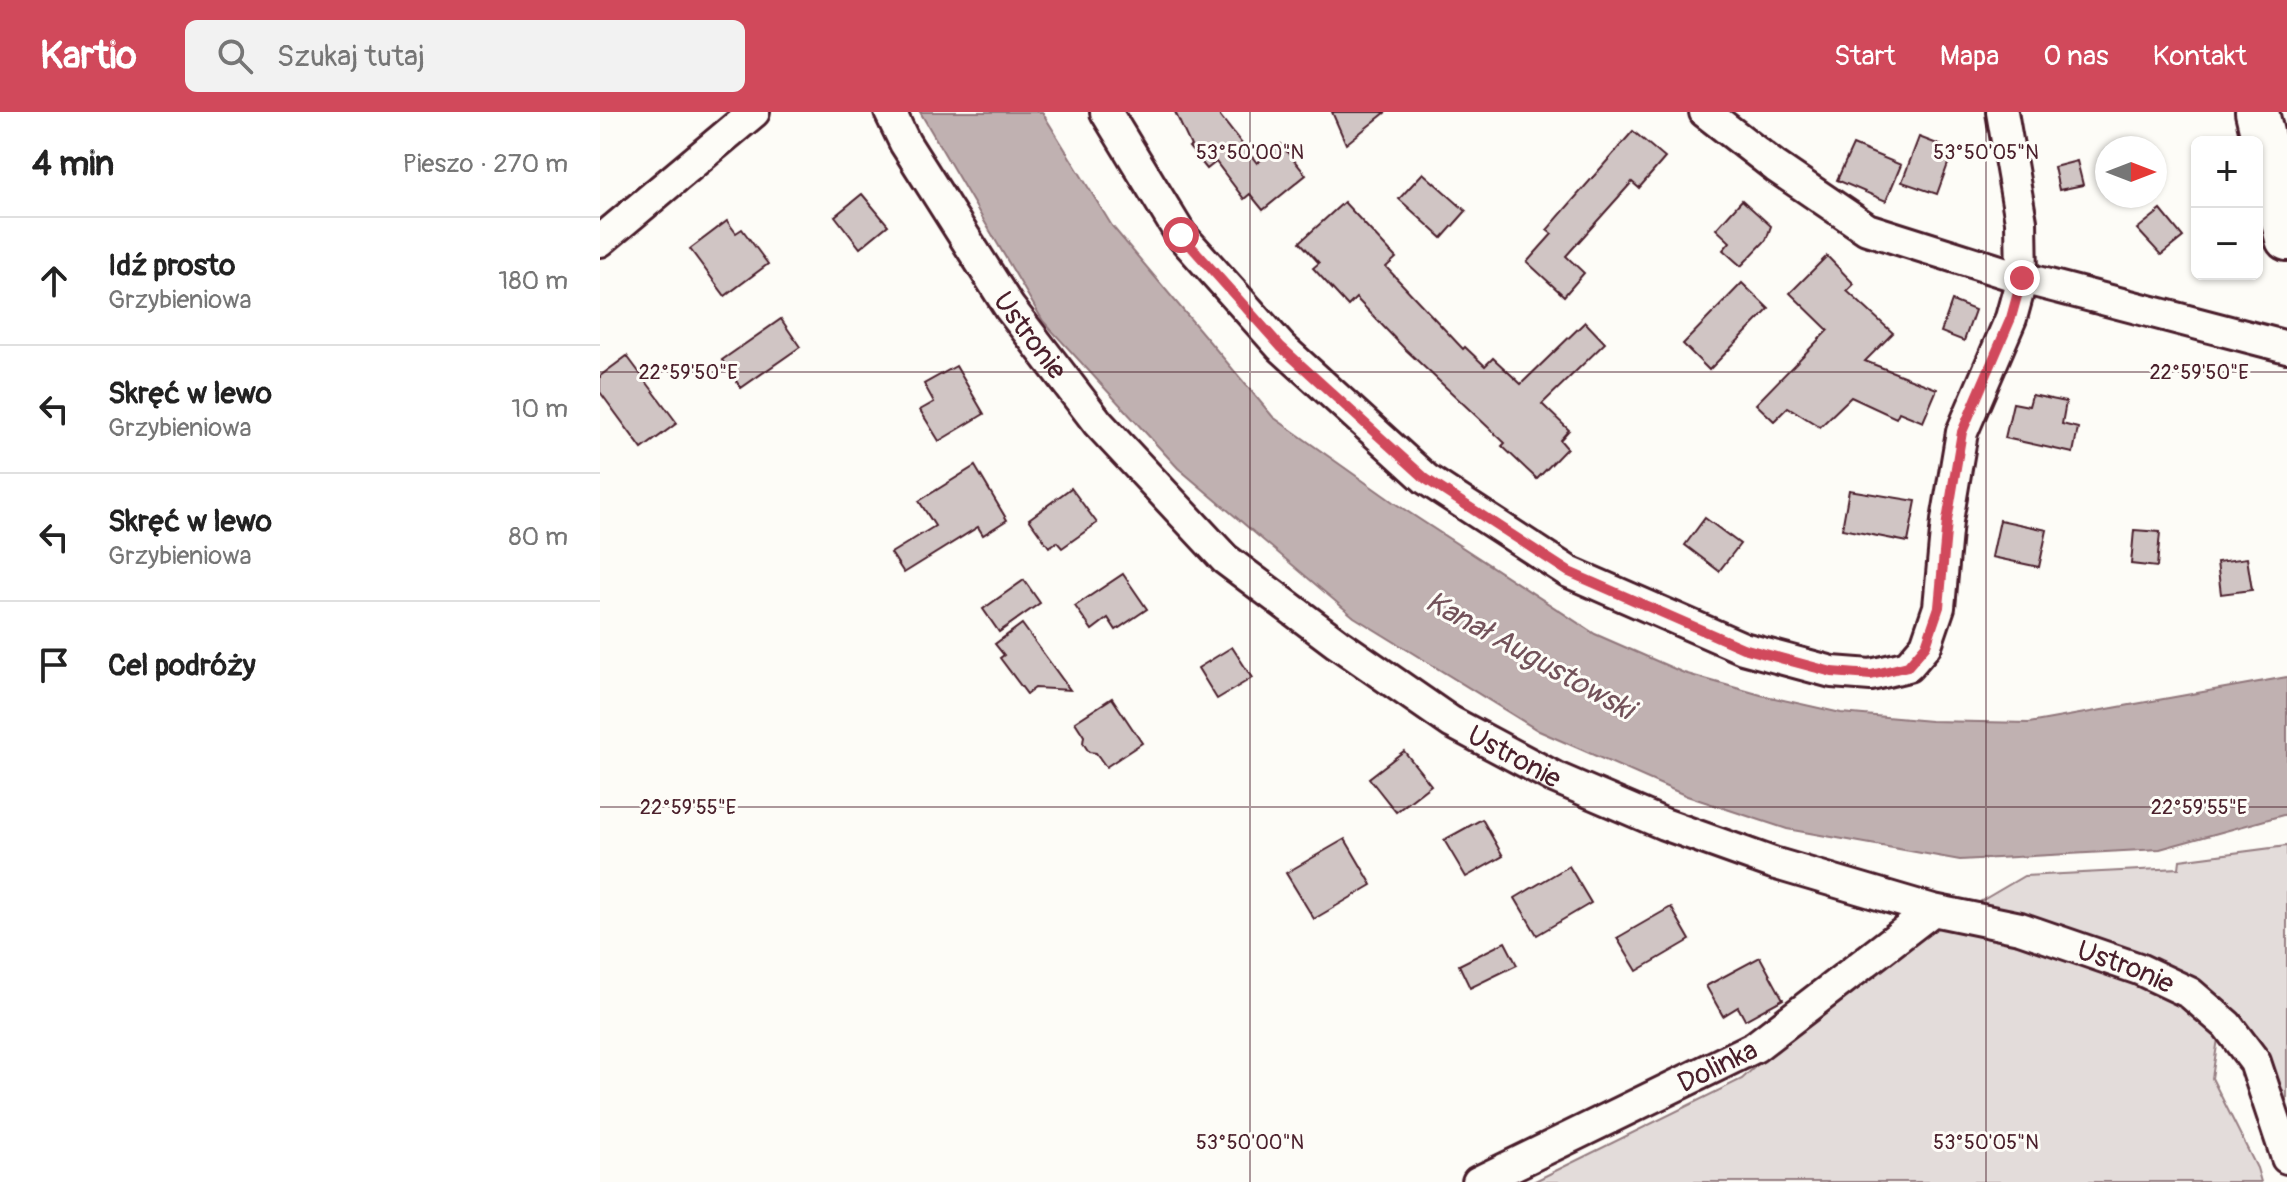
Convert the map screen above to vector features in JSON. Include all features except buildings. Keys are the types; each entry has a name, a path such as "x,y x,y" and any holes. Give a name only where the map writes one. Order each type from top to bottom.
{"main road":[{"path":"2257,112 2287,239"}],"street":[{"path":"600,241 754,112"},
{"name":"Ustronie","path":"890,112 905,143 1009,307 1098,423 1225,559 1337,643 1451,722 1554,777 1664,824 1760,858 1933,910 2020,928 2139,969 2190,993 2227,1025 2255,1062 2287,1158"},
{"path":"1106,112 1181,235 1281,347 1426,479 1569,572 1743,648 1832,672 1871,675 1908,666 1926,645 1939,607 1947,521 1962,432 2011,318 2022,278 2021,221 2002,112"},
{"path":"1705,112 1776,167 1867,229 2022,278 2287,347"},
{"name":"Dolinka","path":"1478,1182 1755,1047 1933,910"}],"shaded area":[{"path":"2287,846 2287,1123 2223,1006 2212,1078 2261,1182 1533,1182 1742,1079 1850,978 2024,876 2179,868 2180,860"}],"water":[{"name":"Kanał Augustowski","path":"920,112 1042,112 1112,226 1273,417 1393,502 1595,634 1684,673 1761,695 1841,713 1931,721 2029,723 2287,677 2287,814 2160,849 1960,860 1787,829 1687,796 1539,731 1354,617 1178,468 1043,321"}],"route":[{"path":"1181,235 1281,347 1426,479 1569,572 1743,648 1832,672 1871,675 1908,666 1926,645 1939,607 1947,521 1962,432 2011,318 2022,278"}]}
